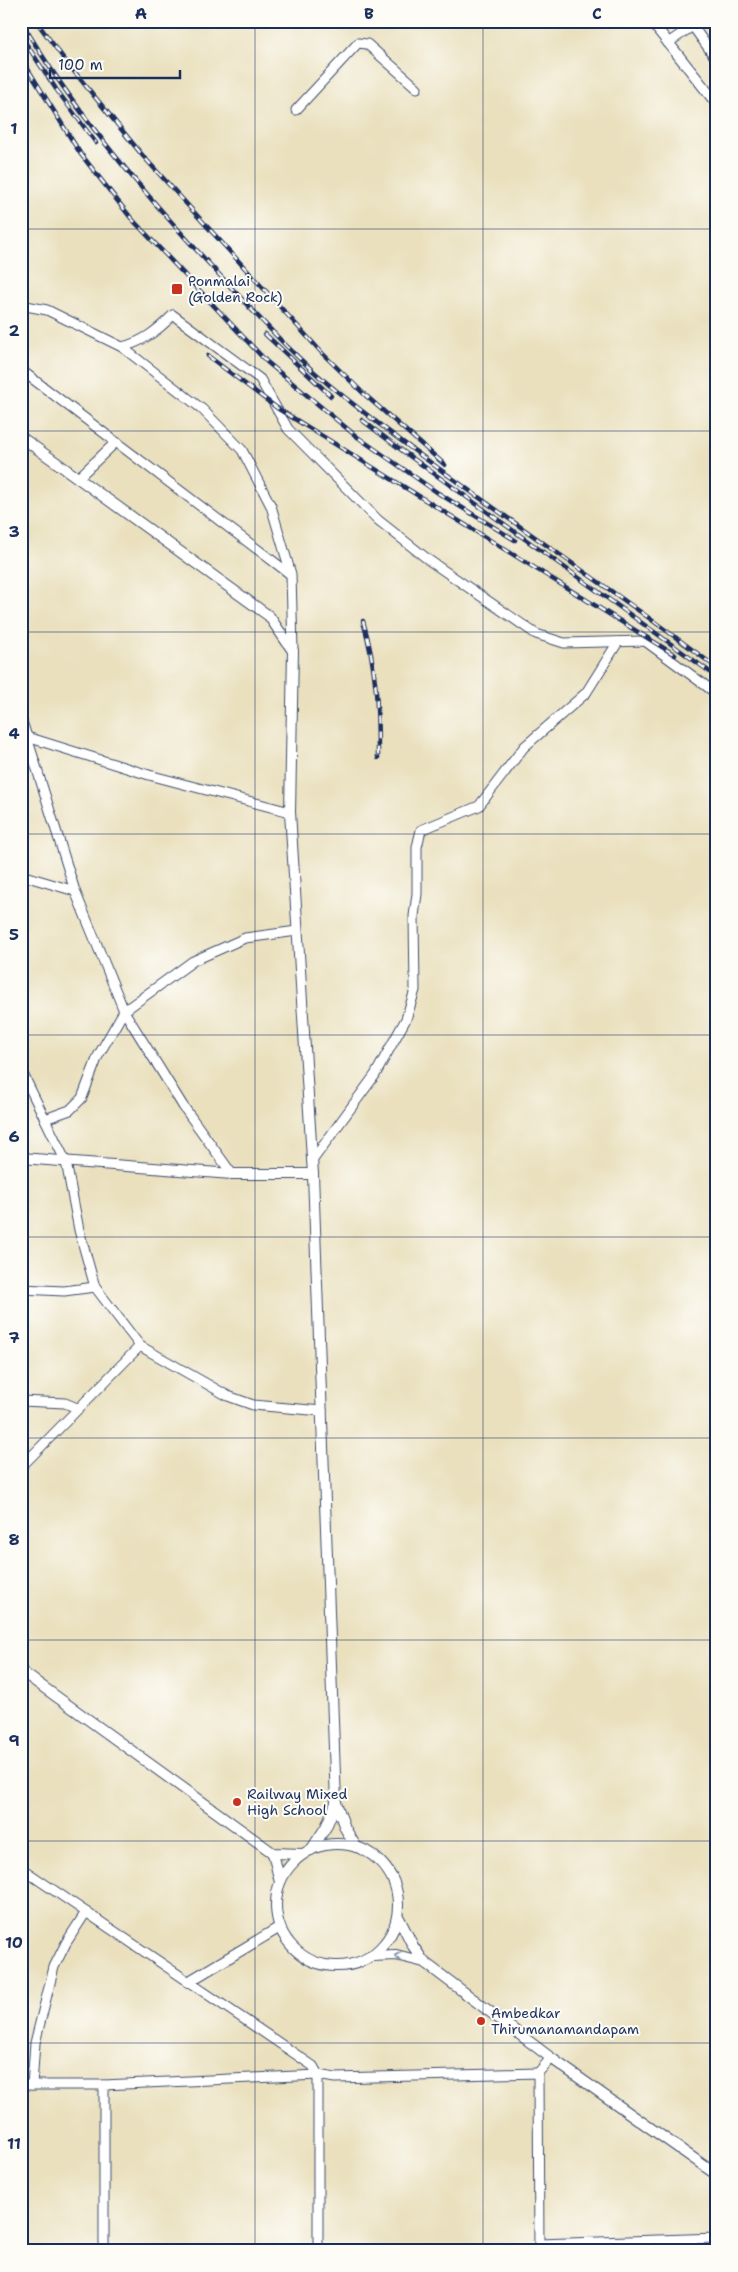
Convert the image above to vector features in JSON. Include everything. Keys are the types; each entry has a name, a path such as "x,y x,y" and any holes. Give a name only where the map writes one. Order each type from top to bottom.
{"street":[{"path":"651,21 713,93 717,104"},
{"path":"668,43 694,23 717,60"},
{"path":"296,110 358,43 367,44 417,88"},
{"path":"21,305 47,310 122,347 202,409 242,450 271,506 291,574 293,651 290,812 313,1174 336,1803 345,1828 356,1847"},
{"path":"122,347 137,343 173,315 260,379 288,429 378,520 430,561 536,634 564,643 644,640 717,694"},
{"path":"21,370 291,574"},
{"path":"21,437 269,616 293,651"},
{"path":"78,478 116,442"},
{"path":"312,1161 375,1075 406,1019 415,990 414,916 417,894 418,847 421,830 479,806 524,747 586,693 618,642"},
{"path":"21,718 24,736 76,891 124,1011 183,1106 232,1174"},
{"path":"24,736 149,775 290,812"},
{"path":"21,875 76,891"},
{"path":"46,1119 70,1110 82,1098 98,1056 124,1011 193,961 244,938 297,931"},
{"path":"21,1070 66,1162 79,1230 95,1287 140,1346 228,1396 253,1405 322,1411"},
{"path":"21,1158 232,1174 313,1174"},
{"path":"21,1289 64,1291 95,1287"},
{"path":"21,1467 140,1346"},
{"path":"21,1401 64,1403 77,1408"},
{"path":"21,1671 273,1854 307,1852 338,1844 356,1847 379,1861 390,1875 397,1892 399,1918 413,1946 424,1962 551,2058 717,2175"},
{"path":"336,1803 326,1827 307,1852 289,1866 280,1882 276,1909 280,1927 295,1950 319,1964 346,1966 372,1956 396,1955 424,1962"},
{"path":"273,1854 280,1882"},
{"path":"21,1868 313,2066 318,2075 318,2251"},
{"path":"32,2085 35,2043 54,1967 66,1942 86,1912"},
{"path":"372,1956 385,1944 399,1918"},
{"path":"188,1982 280,1927"},
{"path":"551,2058 538,2073 539,2247 717,2238"},
{"path":"21,2085 104,2084 318,2075 336,2078 538,2073"},
{"path":"104,2084 104,2251"}],"railway":[{"path":"21,21 63,87 110,150 187,239 275,335 308,367 435,466 717,668"},
{"path":"36,21 64,59 143,156 323,354 364,394 445,465"},
{"path":"21,36 56,89 96,143"},
{"path":"21,58 80,153 131,218 267,362 356,436 438,493 515,540"},
{"path":"265,334 331,396"},
{"path":"208,356 277,408 675,655"},
{"path":"362,420 717,677"},
{"path":"363,621 368,639 376,689 378,758"}],"place":[{"name":"Ponmalai (Golden Rock)","path":"177,289"},
{"name":"Railway Mixed High School","path":"237,1802"},
{"name":"Ambedkar Thirumanamandapam","path":"481,2021"}]}
